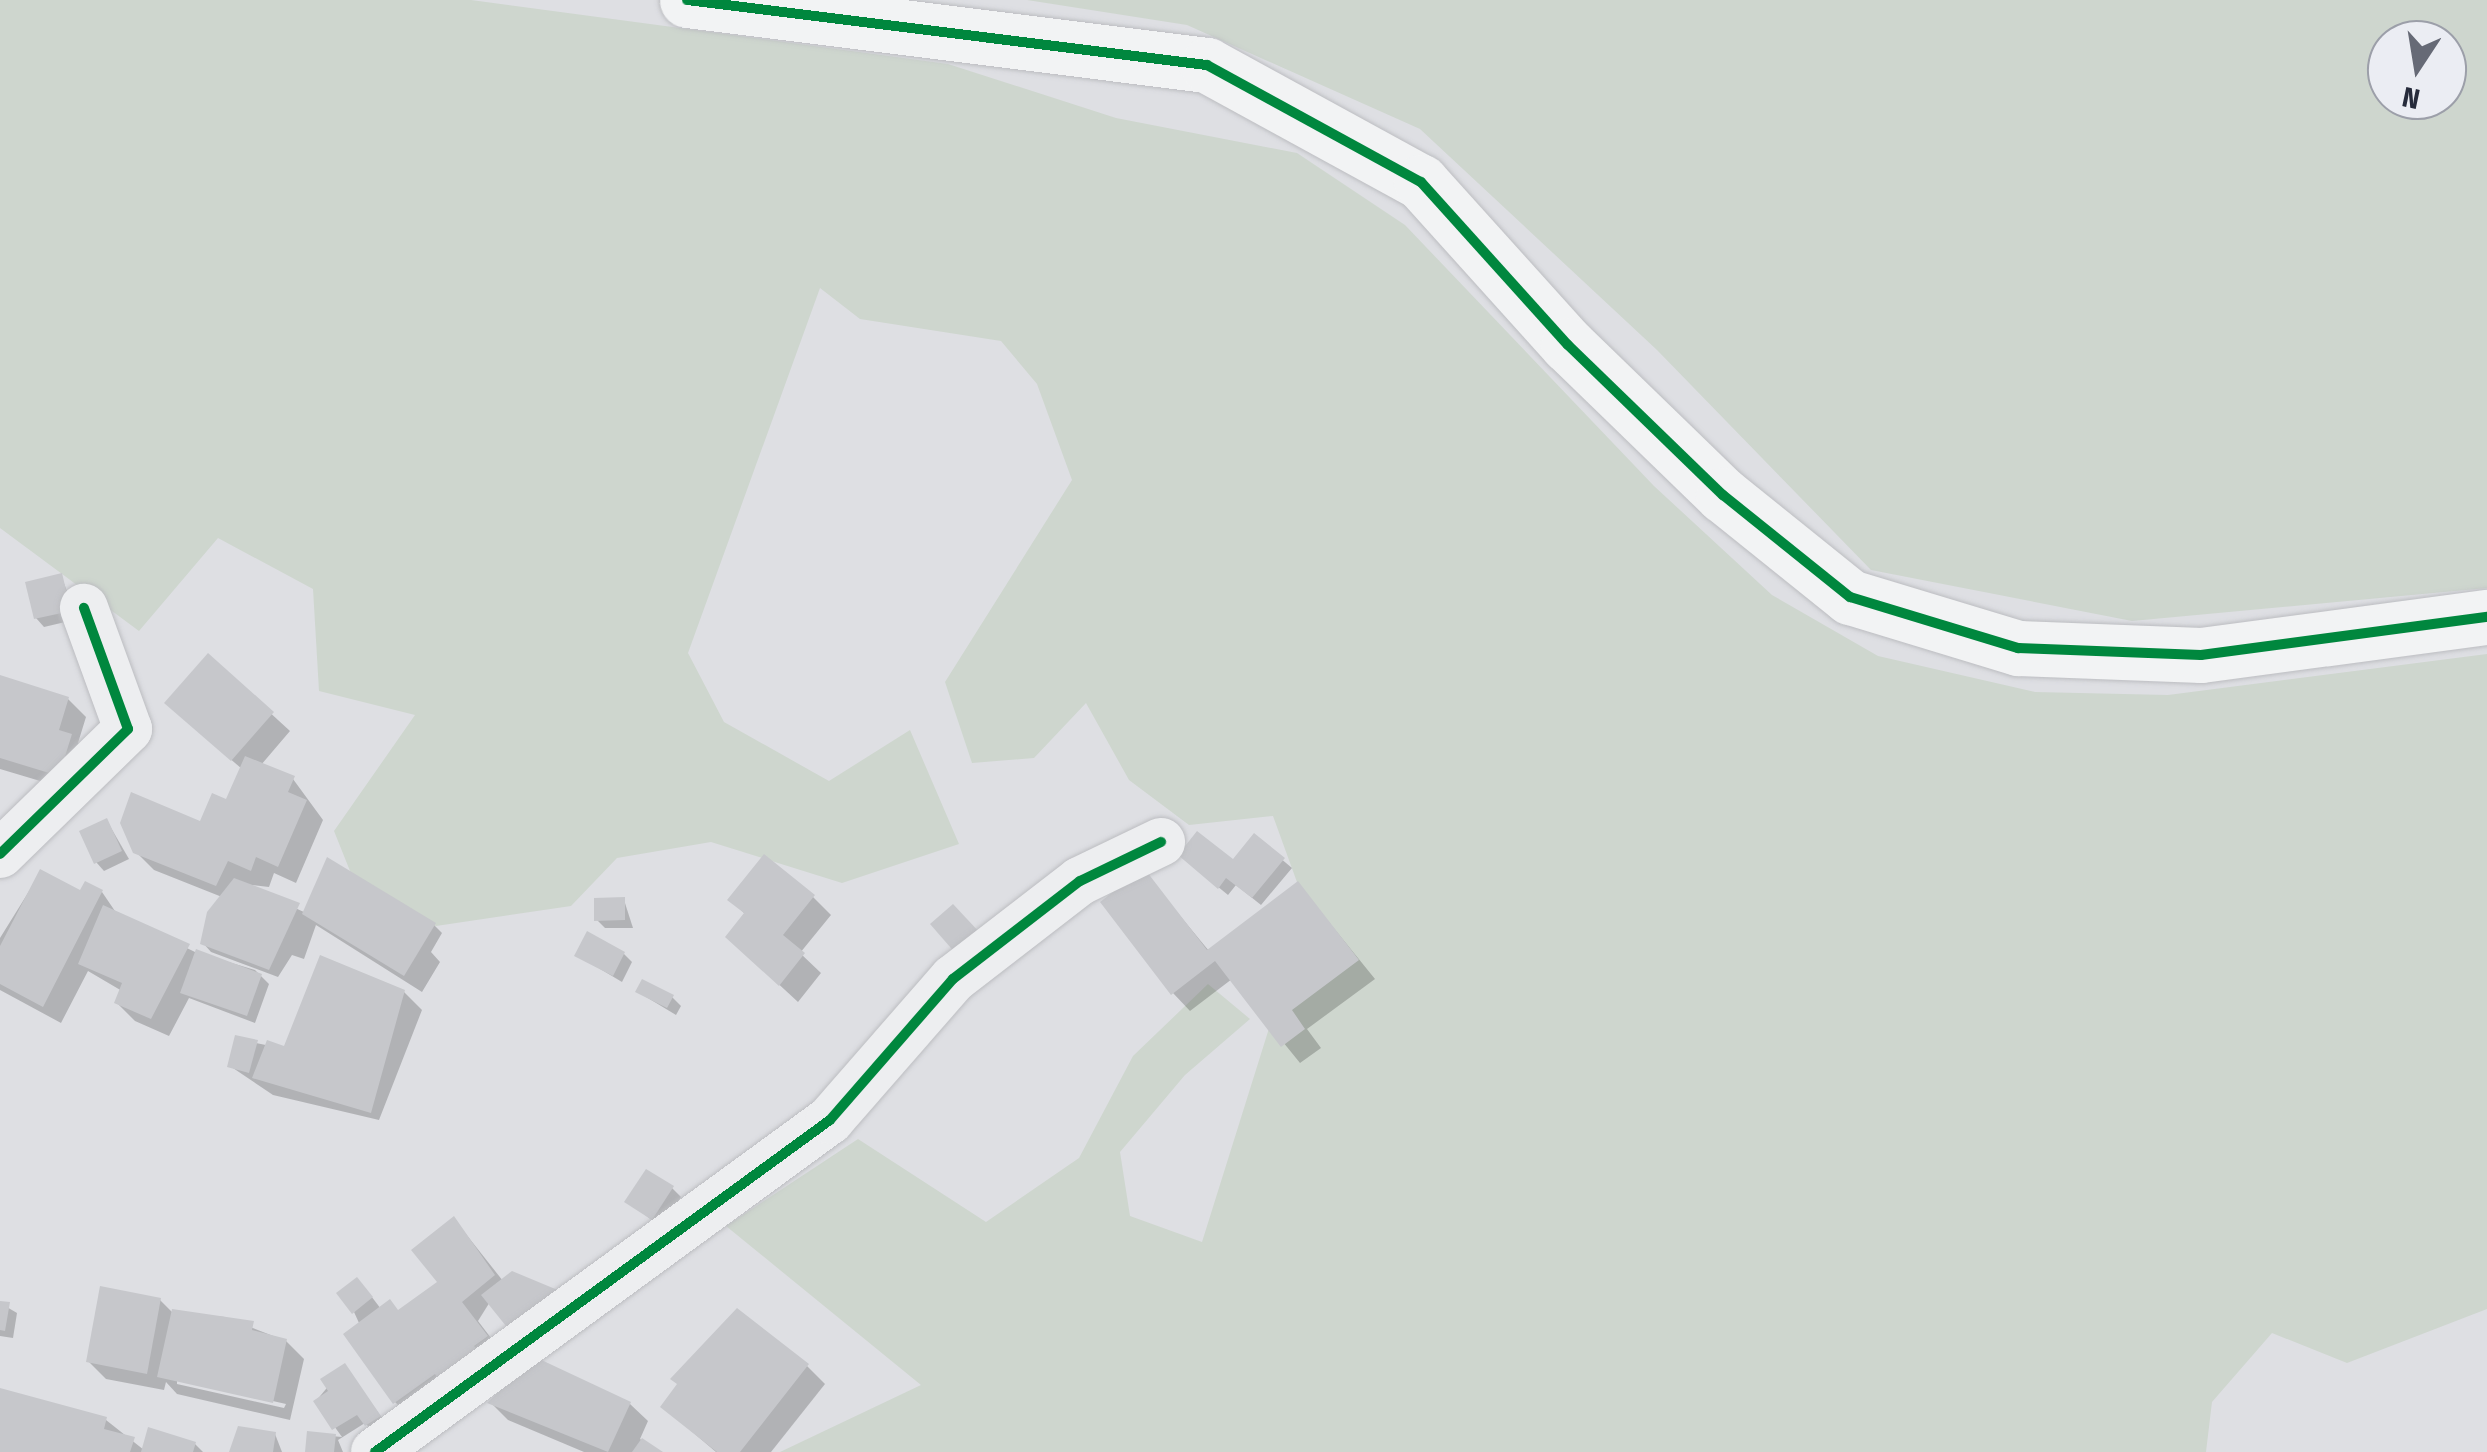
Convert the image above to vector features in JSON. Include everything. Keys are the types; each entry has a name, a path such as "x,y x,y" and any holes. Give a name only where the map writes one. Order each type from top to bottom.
{"street":[{"path":"687,0 1207,66 1422,182 1582,359 1723,495 1850,598 2018,648 2182,654 2487,617"},
{"path":"0,854 128,729 84,608"},
{"path":"376,1452 830,1120 953,978 1080,881 1162,842"}],"shaded area":[{"path":"0,0 471,0 948,64 1116,118 1297,153 1405,225 1654,486 1772,595 1878,656 2035,692 2168,695 2487,654 2487,1309 2347,1363 2272,1333 2212,1402 2206,1452 780,1452 921,1385 726,1226 858,1139 986,1222 1079,1158 1133,1056 1208,984 1250,1019 1185,1075 1120,1152 1130,1216 1202,1242 1271,1022 1314,929 1273,816 1189,825 1129,780 1086,703 1034,758 972,763 945,682 1072,480 1037,384 1001,341 860,319 820,288 688,653 724,722 829,781 910,730 959,844 842,883 711,842 617,858 571,906 436,926 362,901 334,831 415,715 319,691 313,589 218,538 139,631 0,528"},
{"path":"1027,0 2487,0 2487,588 2132,621 1871,570 1657,350 1420,129 1187,25"}],"building":[{"path":"62,573 71,611 34,619 25,582"},
{"path":"208,653 274,712 231,761 164,703"},
{"path":"0,675 69,697 59,730 72,734 59,776 0,758"},
{"path":"245,756 295,776 288,792 307,800 278,867 256,857 251,871 228,861 216,886 133,853 120,823 131,792 200,821 212,793 226,799"},
{"path":"107,818 122,851 94,864 79,831"},
{"path":"1197,831 1233,859 1254,833 1285,858 1252,898 1226,878 1218,889 1178,855"},
{"path":"764,854 815,895 783,935 805,953 779,986 725,937 744,913 727,900"},
{"path":"327,857 436,923 404,976 302,914"},
{"path":"1144,868 1207,950 1298,881 1359,960 1292,1010 1305,1029 1281,1047 1215,961 1171,995 1100,902"},
{"path":"40,869 80,890 85,881 103,890 43,1007 0,984 0,946"},
{"path":"234,878 300,903 269,970 200,944 207,912"},
{"path":"625,897 625,920 594,921 594,898"},
{"path":"953,904 981,934 957,955 930,924"},
{"path":"103,905 190,944 151,1019 114,1003 122,983 78,964"},
{"path":"587,931 625,952 613,976 574,956"},
{"path":"196,949 262,974 247,1016 180,993"},
{"path":"320,955 405,990 371,1113 252,1078 267,1040 284,1046"},
{"path":"642,979 674,995 667,1008 635,992"},
{"path":"235,1035 258,1040 249,1073 227,1067"},
{"path":"646,1169 674,1186 652,1220 624,1202"},
{"path":"454,1216 495,1275 462,1302 488,1336 474,1346 481,1354 441,1383 435,1374 393,1404 343,1334 390,1299 398,1310 437,1282 411,1250"},
{"path":"512,1271 560,1291 510,1331 481,1295"},
{"path":"357,1277 373,1297 352,1314 336,1293"},
{"path":"100,1286 161,1298 147,1374 86,1362"},
{"path":"0,1301 10,1302 5,1331 0,1330"},
{"path":"737,1308 809,1364 740,1452 717,1452 660,1407 677,1384 670,1379"},
{"path":"172,1309 254,1321 252,1330 287,1339 273,1403 157,1377"},
{"path":"535,1357 631,1402 608,1452 487,1403"},
{"path":"345,1363 381,1416 365,1426 357,1415 332,1430 313,1401 328,1391 320,1379"},
{"path":"0,1388 107,1417 104,1429 135,1437 130,1452 0,1452"},
{"path":"238,1426 276,1432 273,1452 229,1452"},
{"path":"148,1427 196,1442 193,1452 141,1452"},
{"path":"307,1431 336,1434 334,1452 305,1452"},
{"path":"642,1438 663,1452 632,1452"}],"cycle path":[{"path":"687,0 1207,65 1421,182 1568,345 1723,495 1850,597 2018,648 2201,655 2487,617"},
{"path":"0,854 128,729 84,608"},
{"path":"375,1452 830,1120 953,979 1080,881 1161,842"}]}
